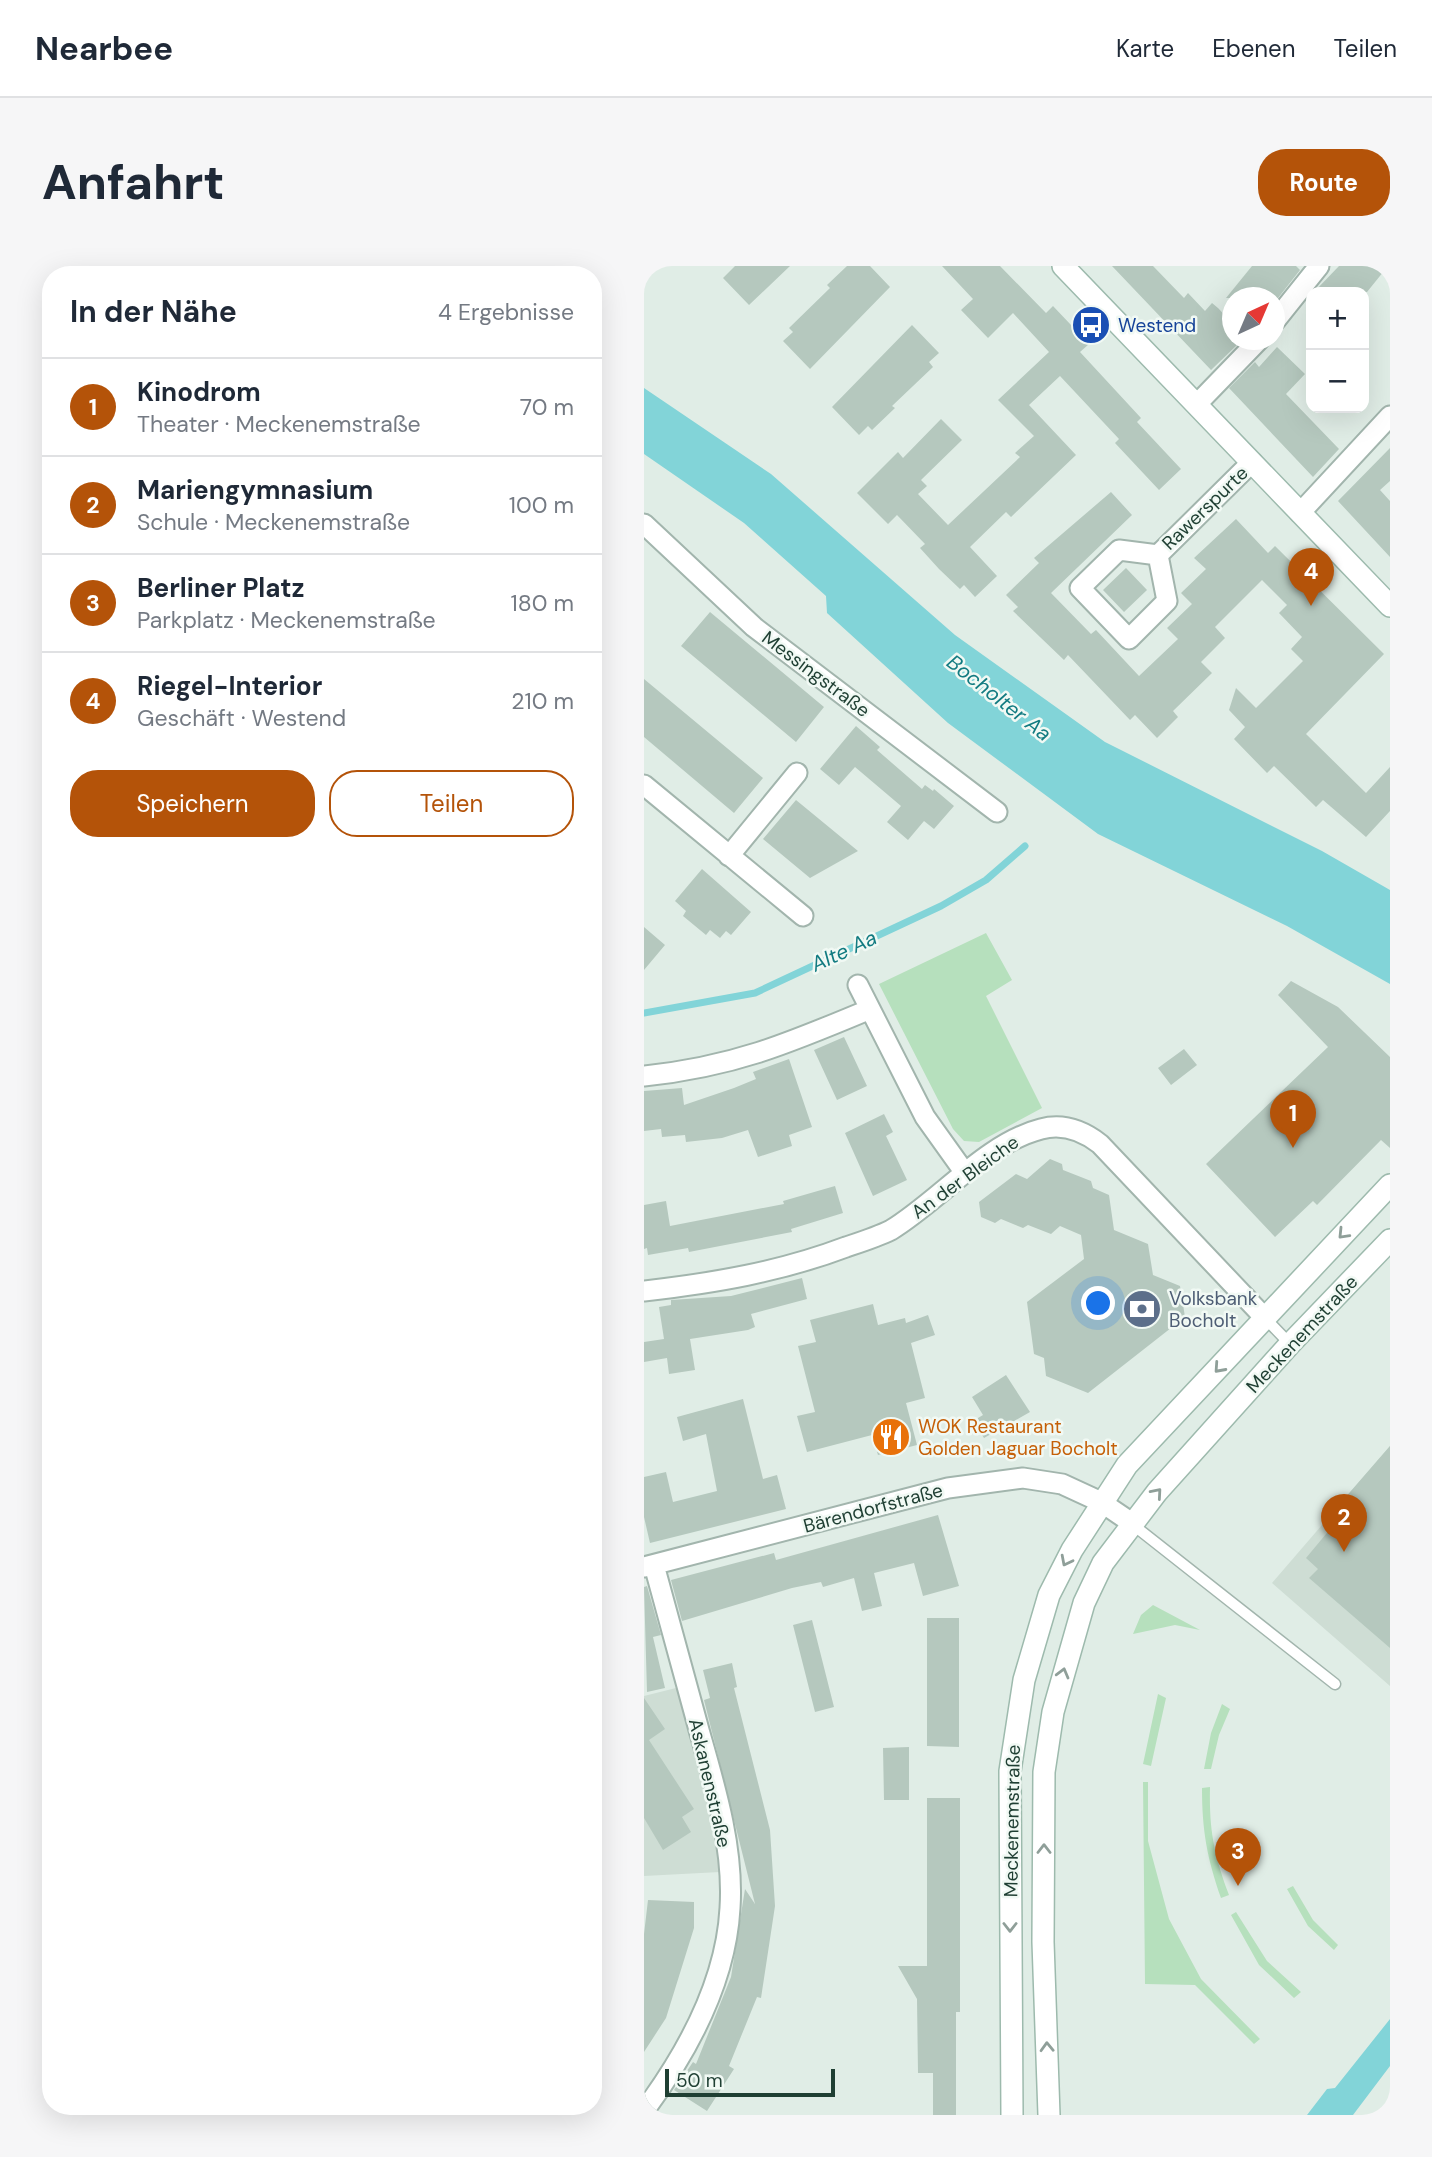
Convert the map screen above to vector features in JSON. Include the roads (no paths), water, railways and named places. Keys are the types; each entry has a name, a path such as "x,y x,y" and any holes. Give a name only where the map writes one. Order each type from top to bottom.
{"main road":[{"path":"1066,267 1390,606"},
{"name":"Meckenemstraße","path":"1012,2115 1010,1771 1016,1719 1027,1666 1049,1595 1101,1503 1127,1465 1390,1185"},
{"name":"Meckenemstraße","path":"1049,2115 1043,1941 1044,1772 1053,1712 1080,1615 1103,1563 1132,1523 1290,1344 1390,1240"}],"street":[{"path":"1285,308 1319,266"},
{"path":"1197,404 1249,350"},
{"path":"1300,513 1390,416"},
{"name":"Rawerspurte","path":"1158,555 1252,462"},
{"name":"Messingstraße","path":"644,524 754,627 997,812"},
{"name":"Rawerspurte","path":"1119,550 1158,555 1167,601 1129,639 1080,588 1119,550"},
{"path":"729,856 797,773"},
{"path":"644,785 803,916"},
{"path":"858,985 868,1010 925,1117 965,1173"},
{"path":"644,1076 732,1062 776,1049 868,1010"},
{"name":"An der Bleiche","path":"644,1291 724,1282 829,1254 888,1231 1007,1144 1042,1128 1073,1128 1088,1135 1264,1317"},
{"name":"Bärendorfstraße","path":"649,1566 948,1488 1023,1478 1062,1484 1101,1503"},
{"path":"1101,1503 1132,1523"},
{"name":"Askanenstraße","path":"644,2111 673,2071 701,2021 719,1964 730,1908 727,1855 717,1794 649,1566"}],"lane":[{"name":"An der Bleiche","path":"1264,1317 1290,1344"},
{"path":"1132,1523 1335,1684"}],"water":[{"name":"Bocholter Aa","path":"644,388 771,474 955,635 1105,742 1322,851 1390,890 1390,984 1287,926 1098,834 948,723 827,613 826,596 744,523 644,454"},
{"path":"1390,2019 1390,2066 1353,2115 1307,2115 1327,2089 1335,2088"}],"waterway":[{"name":"Alte Aa","path":"644,1013 755,993 941,906 986,880 1025,846"}],"place":[{"name":"Westend","path":"1091,325"},
{"name":"Riegel-Interior","path":"1311,606"},
{"name":"Kinodrom","path":"1293,1148"},
{"name":"Volksbank Bocholt","path":"1142,1309"},
{"name":"WOK Restaurant Golden Jaguar Bocholt","path":"891,1437"},
{"name":"Mariengymnasium","path":"1344,1552"},
{"name":"Berliner Platz","path":"1238,1886"}]}
